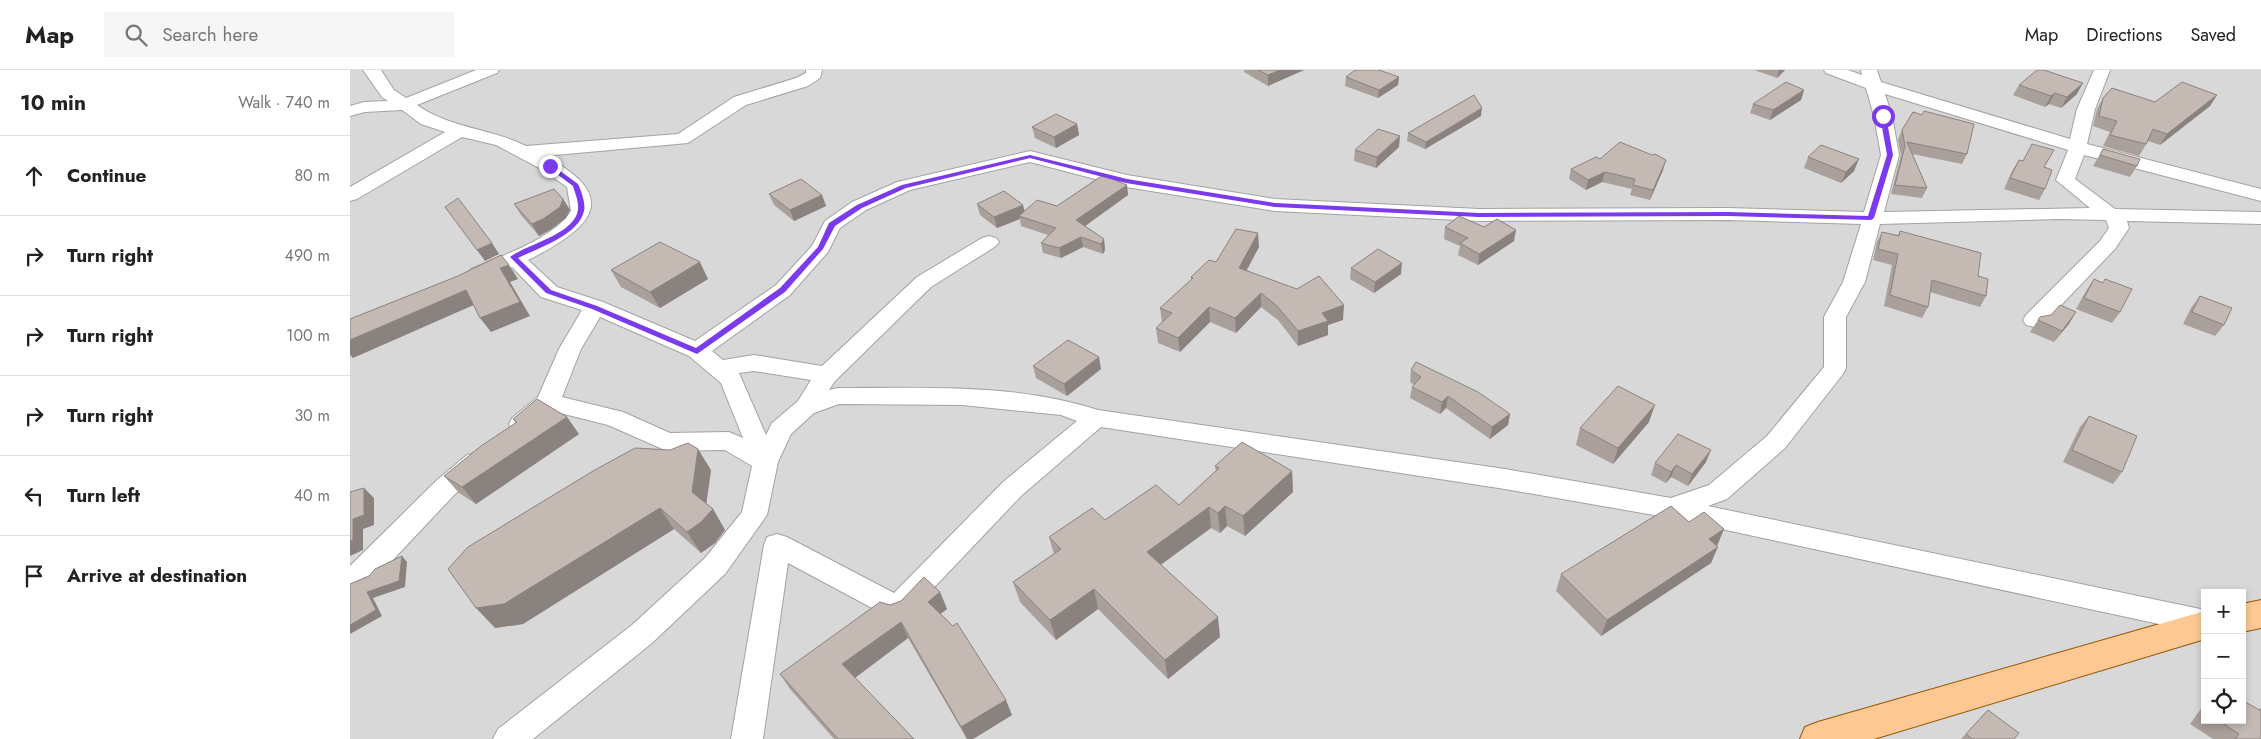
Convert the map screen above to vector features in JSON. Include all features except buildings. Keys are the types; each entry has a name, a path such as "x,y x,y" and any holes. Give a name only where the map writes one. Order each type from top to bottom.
{"main road":[{"path":"2246,617 2261,614"},
{"path":"1818,739 2201,624"}],"street":[{"path":"371,70 376,74 388,93 427,120 459,131 502,141 550,166 576,185 582,209 576,222 558,236 460,282"},
{"path":"350,111 364,107 403,104 491,70"},
{"path":"522,152 682,139 740,101 802,82 814,75 814,70"},
{"path":"1832,70 1871,78 1972,118 2078,148 2261,195"},
{"path":"2034,320 2108,245 2119,228 2118,219 2066,180 2078,148 2081,126 2102,70"},
{"path":"1671,508 1718,492 1776,442 1835,368 1835,317 1854,282 1890,155 1883,116 1871,78"},
{"path":"350,195 459,131"},
{"path":"697,351 783,290 821,248 832,225 859,206 904,186 1030,156 1126,181 1275,205 1479,215 1728,214 1871,218 2058,213 2261,218"},
{"path":"509,739 642,634 715,566 754,514 764,462 781,429 806,407 827,375 924,282 989,242"},
{"path":"514,257 549,292 595,308 697,351 731,378 764,462"},
{"path":"350,579 364,572 446,487 548,402 570,349 595,308"},
{"path":"718,369 754,363 827,375"},
{"path":"806,407 838,396 962,397 1063,408 1096,418 1505,479 1671,508 2201,622"},
{"path":"548,402 614,418 668,442 729,441 764,462"},
{"path":"754,514 777,545 896,608 1012,489 1096,418"},
{"path":"747,739 777,545"}],"shaded area":[{"path":"350,70 2261,70 2261,739 350,739"}],"route":[{"path":"550,166 576,185 582,209 576,222 558,236 514,257 549,292 595,308 697,351 783,290 821,248 832,225 859,206 904,186 1030,156 1126,181 1275,205 1479,215 1728,214 1871,218 1890,155 1883,116"}]}
